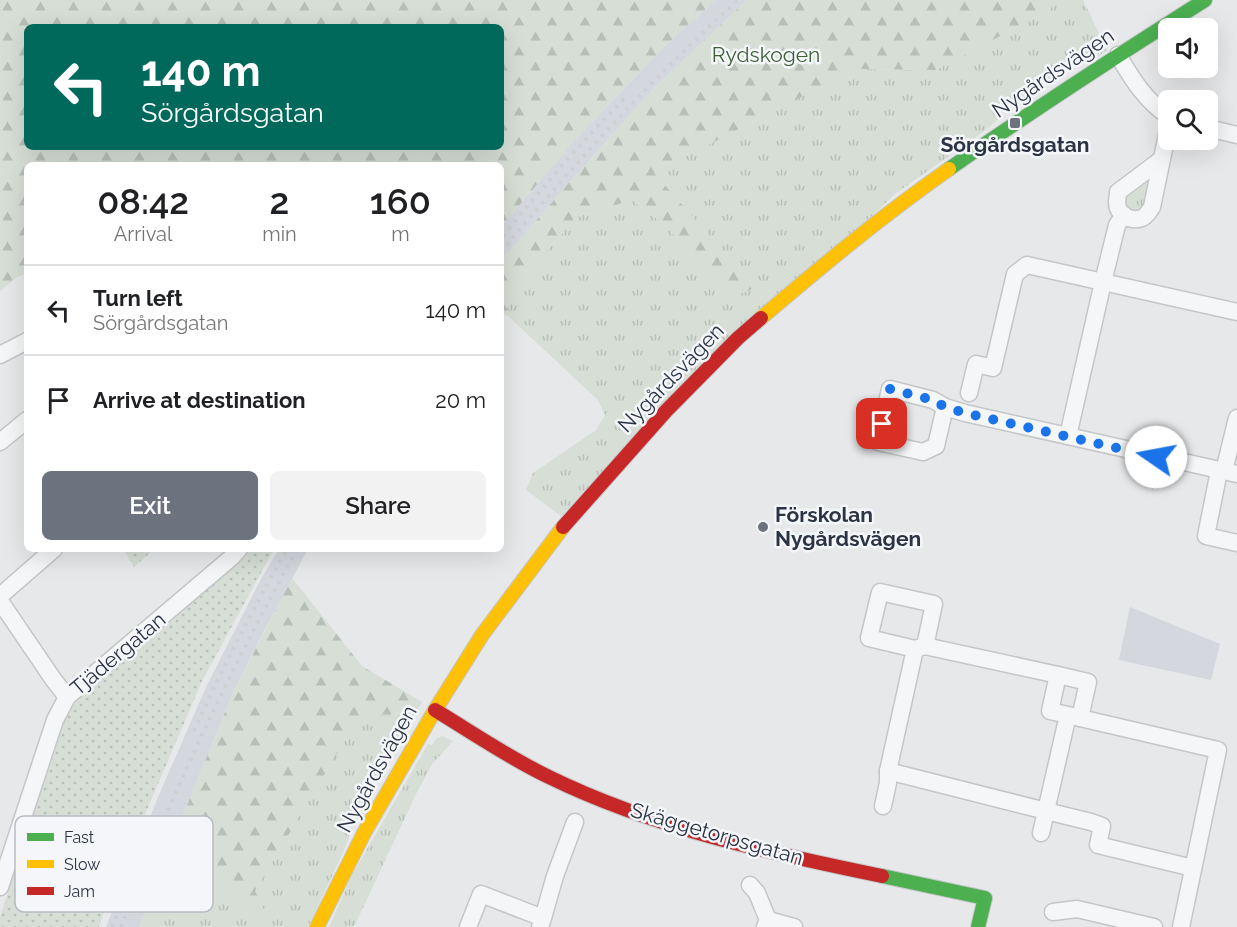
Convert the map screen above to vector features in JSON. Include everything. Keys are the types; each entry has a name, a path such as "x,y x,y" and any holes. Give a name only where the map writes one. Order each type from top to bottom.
{"street":[{"name":"Nygårdsvägen","path":"317,927 364,833 435,710 483,635 531,567 567,522 666,411 738,338 811,275 902,202 1015,123 1205,0"},
{"path":"1118,55 1143,94 1158,108"},
{"path":"1218,130 1234,132"},
{"path":"1162,159 1118,192 1116,202 1118,209 1124,215 1132,219 1141,218 1152,207 1162,159 1164,150"},
{"path":"1068,436 1117,225 1124,215"},
{"path":"969,393 976,364 993,368 1015,274 1028,266 1237,312"},
{"path":"0,355 24,343"},
{"path":"945,407 936,446 923,452 878,442 890,389 933,400 945,407 965,413 1227,472"},
{"path":"1237,418 1227,472 1206,536 1237,543"},
{"path":"0,442 24,422"},
{"path":"0,596 51,552"},
{"name":"Tjädergatan","path":"21,816 55,720 67,697 236,552"},
{"path":"0,601 67,697"},
{"path":"883,806 888,771 920,647 1088,682 1074,716 1041,833"},
{"path":"1058,675 1050,711 1218,750 1181,927"},
{"name":"Skäggetorpsgatan","path":"435,710 509,756 622,808 759,850 985,898 978,927"},
{"path":"888,771 1091,822 1102,826 1098,845 1193,868"},
{"path":"468,927 481,894 541,923 575,822"},
{"name":"Tjädergatan","path":"0,887 4,865 15,834"},
{"path":"750,885 757,893 767,923 794,927"},
{"path":"1053,912 1077,909 1154,927"}],"shaded area":[{"path":"716,0 747,0 655,87 504,258 504,223 573,142 666,45"},
{"path":"277,552 306,552 232,695 183,816 150,816 207,685"},
{"path":"1130,607 1220,644 1211,680 1119,660"},
{"path":"112,912 145,912 139,927 106,927"}],"green space":[{"name":"Rydskogen","path":"0,0 716,0 666,45 573,142 504,223 504,162 24,162 24,274 0,291"},
{"name":"Rydskogen","path":"747,0 1056,0 1049,11 935,70 856,69 654,173 750,281 752,289 736,296 722,288 666,226 632,200 577,217 515,286 507,309 508,316 504,314 504,258 655,87"},
{"path":"1056,0 1083,0 1107,50 1089,62 1086,58 998,110 1002,116 983,132 895,194 561,516 526,490 533,473 596,430 605,415 598,400 508,316 507,309 515,286 577,217 632,200 666,226 722,288 751,289 750,281 653,173 856,69 935,70 1049,11"},
{"path":"1151,178 1142,209 1134,212 1125,206 1125,196"},
{"path":"125,552 151,552 134,567"},
{"path":"247,552 272,552 202,681 144,816 33,816 64,723 74,704 88,689"},
{"path":"292,578 362,666 422,702 412,719 401,713 377,715 354,725 255,891 266,914 254,915 213,875 213,816 183,816 232,695"},
{"path":"401,713 412,719 384,768 367,790 346,829 351,832 308,927 139,927 145,912 213,912 213,875 254,915 265,913 254,891 354,725 377,715"},
{"path":"442,736 453,741 433,763 417,792 354,927 329,927 352,875 428,744 432,745"},
{"path":"15,872 15,912 104,912 99,927 0,927 0,917"}],"railway":[{"path":"504,248 615,122 738,0"},
{"path":"504,235 563,165 626,97"},
{"path":"194,731 238,639 285,552"},
{"path":"166,816 202,735 248,641 295,552"},
{"path":"112,927 118,912"},
{"path":"121,927 127,912"}],"traffic: fast":[{"path":"949,169 1012,125 1205,0"},
{"path":"882,876 985,898 978,927"}],"traffic: slow":[{"path":"761,318 853,241 949,169"},
{"path":"317,927 364,833 435,710 482,635 563,527"}],"traffic: jam":[{"path":"563,527 666,411 761,318"},
{"path":"435,710 534,770 629,811 712,837 882,876"}],"place":[{"name":"Sörgårdsgatan","path":"1015,123"},
{"name":"Förskolan Nygårdsvägen","path":"763,527"}],"route":[{"path":"882,424 890,389 933,400 945,407 965,413 1156,457"}]}
